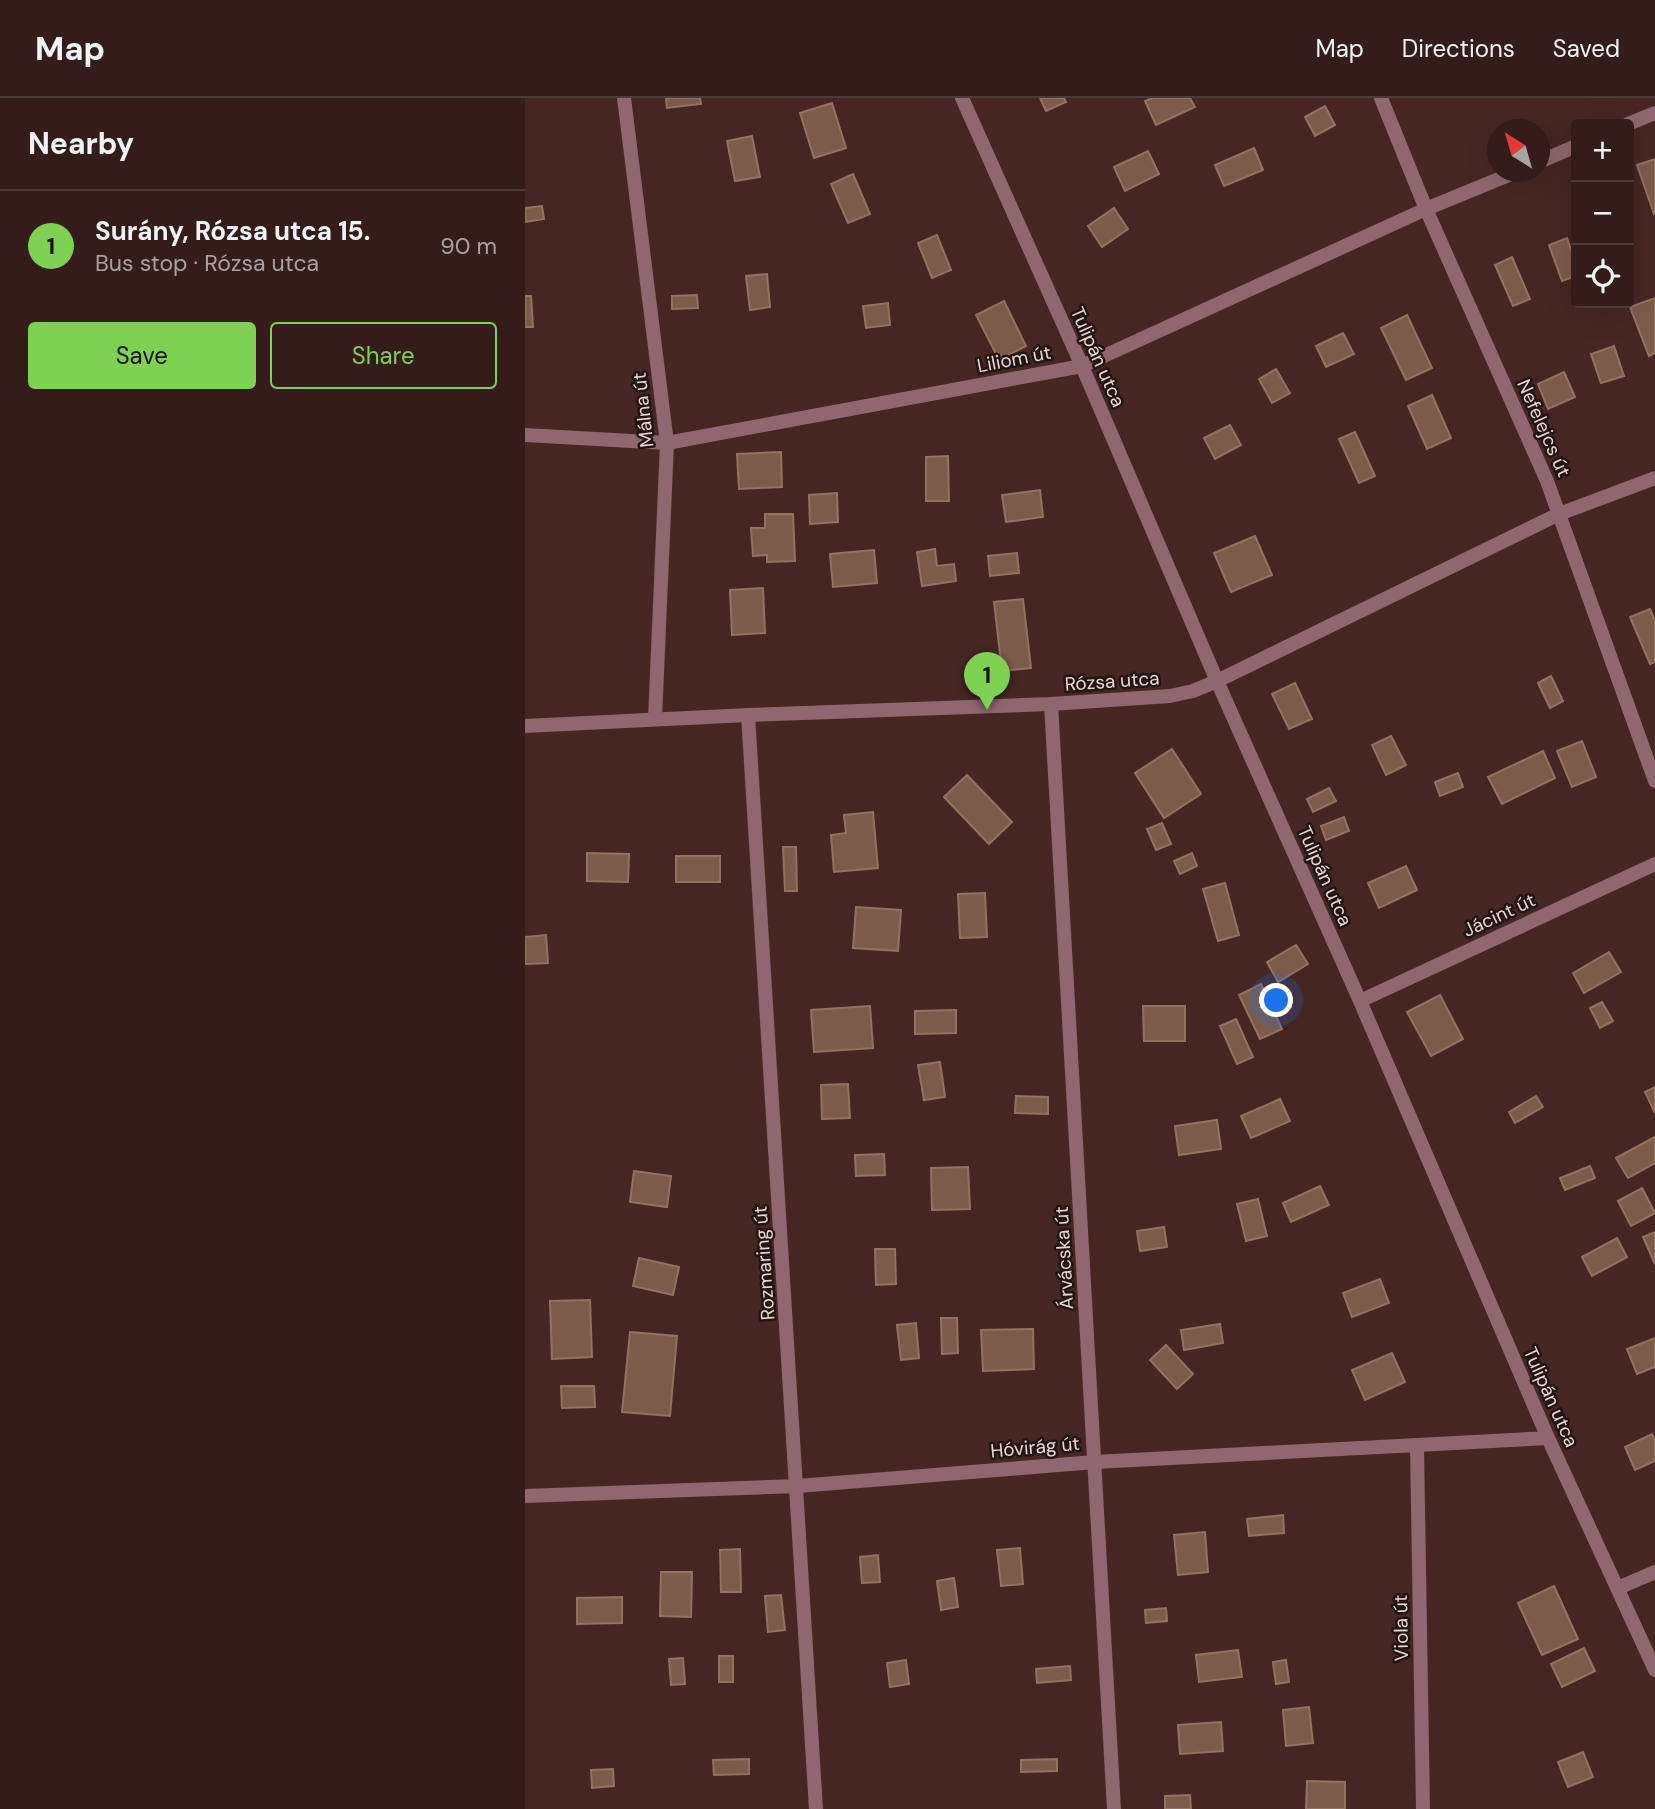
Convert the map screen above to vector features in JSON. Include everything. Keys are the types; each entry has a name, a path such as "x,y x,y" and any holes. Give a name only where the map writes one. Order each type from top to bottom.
{"street":[{"name":"Málna út","path":"624,98 667,443 655,719"},
{"name":"Tulipán utca","path":"962,98 1082,366 1548,1438 1655,1670"},
{"name":"Nefelejcs út","path":"1381,98 1426,209 1547,481 1655,781"},
{"path":"1634,122 1655,113"},
{"path":"1550,157 1571,148"},
{"name":"Liliom út","path":"525,435 667,443 1082,366 1426,209 1492,182"},
{"name":"Rózsa utca","path":"525,726 1051,704 1170,696 1193,691 1559,514 1655,478"},
{"name":"Árvácska út","path":"1051,704 1114,1809"},
{"name":"Rozmaring út","path":"748,715 816,1809"},
{"name":"Jácint út","path":"1360,1002 1655,864"},
{"name":"Hóvirág út","path":"525,1496 798,1486 1095,1462 1548,1438"},
{"name":"Viola út","path":"1417,1446 1423,1809"},
{"path":"1618,1588 1655,1572"}],"building":[{"path":"666,98 700,98 701,104 667,108"},
{"path":"1040,98 1064,98 1066,102 1046,111"},
{"path":"1153,98 1190,98 1195,107 1156,125 1145,101"},
{"path":"832,103 846,148 814,158 800,113"},
{"path":"1325,106 1335,125 1315,136 1305,117"},
{"path":"752,136 760,177 735,181 727,141"},
{"path":"1254,148 1263,170 1224,186 1215,165"},
{"path":"1148,151 1159,174 1125,191 1114,167"},
{"path":"1655,159 1655,213 1654,214 1637,165"},
{"path":"853,174 870,214 848,223 831,184"},
{"path":"542,206 544,219 525,222 525,208"},
{"path":"1114,208 1128,229 1102,247 1088,226"},
{"path":"937,235 951,270 932,278 918,243"},
{"path":"1567,238 1571,250 1571,278 1562,281 1549,245"},
{"path":"1512,257 1530,299 1513,306 1495,265"},
{"path":"767,274 770,307 750,310 746,276"},
{"path":"697,295 698,308 672,309 672,296"},
{"path":"525,296 531,296 533,327 525,327"},
{"path":"1655,298 1655,353 1649,356 1630,308"},
{"path":"1004,301 1026,346 999,360 976,315"},
{"path":"888,303 890,325 866,328 863,306"},
{"path":"1407,315 1432,368 1406,380 1381,328"},
{"path":"1343,333 1354,354 1326,367 1316,346"},
{"path":"1614,346 1624,376 1601,383 1591,354"},
{"path":"1276,369 1290,393 1272,403 1259,379"},
{"path":"1564,372 1575,397 1548,409 1538,384"},
{"path":"1432,395 1451,438 1427,449 1408,406"},
{"path":"1230,425 1241,445 1215,459 1204,438"},
{"path":"1355,432 1375,476 1359,483 1339,439"},
{"path":"781,452 782,487 739,489 737,454"},
{"path":"948,456 949,501 926,501 926,457"},
{"path":"1040,490 1043,517 1006,522 1002,495"},
{"path":"837,493 838,522 810,524 809,495"},
{"path":"765,514 793,514 795,561 767,562 767,555 753,556 751,528 765,528"},
{"path":"1255,536 1272,575 1231,592 1214,553"},
{"path":"935,549 937,566 954,564 956,581 922,586 917,552"},
{"path":"874,550 877,583 833,587 830,554"},
{"path":"1017,553 1019,573 990,576 988,556"},
{"path":"763,588 765,633 732,635 730,590"},
{"path":"1023,599 1031,668 1002,671 994,602"},
{"path":"1650,609 1655,621 1655,662 1650,664 1630,617"},
{"path":"1551,676 1563,701 1550,708 1538,683"},
{"path":"1295,683 1312,719 1289,729 1272,694"},
{"path":"1391,736 1406,765 1386,775 1372,745"},
{"path":"1582,741 1596,777 1572,787 1557,751"},
{"path":"1172,749 1201,794 1164,818 1135,773"},
{"path":"1543,751 1555,778 1502,804 1488,777"},
{"path":"1458,773 1463,787 1440,796 1435,782"},
{"path":"967,775 1012,822 989,844 944,797"},
{"path":"1329,788 1336,801 1313,812 1307,799"},
{"path":"873,812 878,868 834,872 831,835 846,833 844,815"},
{"path":"1344,817 1349,831 1326,840 1321,826"},
{"path":"1162,823 1171,844 1156,850 1147,829"},
{"path":"783,847 796,847 797,891 785,891"},
{"path":"587,853 629,854 628,882 587,881"},
{"path":"1192,853 1197,866 1180,874 1174,861"},
{"path":"676,856 720,856 720,882 676,882"},
{"path":"1406,866 1417,890 1379,908 1368,883"},
{"path":"1225,883 1239,935 1218,941 1203,889"},
{"path":"985,893 987,937 960,938 958,894"},
{"path":"856,907 901,910 898,951 853,948"},
{"path":"546,935 548,963 525,964 525,937"},
{"path":"1296,945 1308,964 1278,982 1267,962"},
{"path":"1609,952 1621,972 1584,993 1573,973"},
{"path":"1261,984 1282,1029 1260,1039 1239,995"},
{"path":"1440,995 1463,1039 1431,1056 1407,1012"},
{"path":"1602,1002 1613,1021 1600,1028 1590,1008"},
{"path":"870,1006 873,1048 814,1052 811,1010"},
{"path":"1143,1006 1185,1006 1185,1041 1144,1041"},
{"path":"956,1010 956,1033 915,1034 915,1011"},
{"path":"1236,1019 1253,1057 1237,1064 1220,1026"},
{"path":"940,1062 945,1097 924,1100 918,1065"},
{"path":"848,1084 850,1118 822,1119 821,1085"},
{"path":"1655,1087 1655,1113 1645,1092"},
{"path":"1016,1096 1048,1097 1048,1114 1015,1113"},
{"path":"1536,1096 1543,1107 1515,1123 1509,1112"},
{"path":"1280,1099 1290,1121 1251,1138 1241,1116"},
{"path":"1217,1120 1221,1149 1179,1155 1175,1126"},
{"path":"1655,1137 1655,1163 1628,1178 1616,1158"},
{"path":"884,1154 885,1175 856,1176 855,1155"},
{"path":"1590,1166 1595,1178 1565,1190 1560,1178"},
{"path":"968,1167 970,1209 932,1210 931,1168"},
{"path":"634,1171 671,1176 667,1207 630,1202"},
{"path":"1320,1186 1329,1205 1291,1222 1283,1203"},
{"path":"1642,1188 1655,1213 1631,1226 1618,1201"},
{"path":"1258,1199 1267,1236 1246,1241 1237,1204"},
{"path":"1164,1227 1167,1247 1140,1251 1137,1231"},
{"path":"1655,1232 1655,1264 1643,1237"},
{"path":"1617,1238 1627,1257 1592,1276 1582,1257"},
{"path":"875,1249 895,1249 896,1284 876,1285"},
{"path":"639,1258 679,1267 673,1295 633,1286"},
{"path":"1380,1279 1389,1303 1352,1317 1343,1293"},
{"path":"590,1300 592,1357 552,1359 550,1301"},
{"path":"941,1318 957,1318 958,1353 942,1354"},
{"path":"916,1323 919,1358 901,1360 897,1325"},
{"path":"1220,1324 1223,1343 1184,1350 1181,1330"},
{"path":"1033,1329 1034,1369 983,1371 981,1330"},
{"path":"630,1332 677,1336 670,1416 622,1412"},
{"path":"1655,1338 1655,1367 1637,1374 1627,1349"},
{"path":"1166,1345 1193,1374 1177,1389 1150,1360"},
{"path":"1392,1353 1405,1382 1365,1400 1352,1370"},
{"path":"561,1386 594,1386 595,1407 562,1408"},
{"path":"1652,1434 1655,1440 1655,1461 1635,1470 1625,1447"},
{"path":"1283,1515 1284,1533 1249,1536 1247,1519"},
{"path":"1205,1532 1208,1572 1178,1575 1174,1535"},
{"path":"1020,1548 1023,1584 1001,1586 997,1550"},
{"path":"740,1549 741,1592 721,1592 720,1550"},
{"path":"878,1555 880,1582 862,1583 860,1557"},
{"path":"661,1572 692,1572 691,1617 660,1616"},
{"path":"954,1578 958,1607 941,1610 937,1581"},
{"path":"1554,1586 1578,1639 1542,1655 1518,1603"},
{"path":"781,1595 785,1630 768,1632 765,1596"},
{"path":"622,1597 622,1623 577,1624 577,1598"},
{"path":"1166,1608 1167,1621 1146,1623 1145,1610"},
{"path":"1584,1648 1595,1671 1562,1687 1551,1664"},
{"path":"1238,1650 1242,1677 1199,1682 1196,1655"},
{"path":"719,1656 733,1656 733,1682 719,1682"},
{"path":"683,1658 685,1684 671,1685 669,1659"},
{"path":"906,1660 909,1684 890,1687 887,1663"},
{"path":"1286,1660 1289,1682 1276,1684 1273,1662"},
{"path":"1070,1666 1071,1680 1037,1683 1036,1669"},
{"path":"1309,1707 1313,1743 1286,1746 1283,1710"},
{"path":"1221,1722 1223,1751 1180,1754 1178,1725"},
{"path":"1583,1752 1593,1777 1568,1787 1558,1762"},
{"path":"749,1759 749,1774 714,1775 713,1760"},
{"path":"1057,1759 1057,1771 1021,1772 1021,1760"},
{"path":"613,1769 614,1786 592,1788 591,1770"},
{"path":"1307,1781 1345,1782 1345,1809 1306,1809"},
{"path":"1190,1795 1191,1809 1165,1809 1165,1796"}],"place":[{"name":"Surány, Rózsa utca 15.","path":"987,710"}]}
